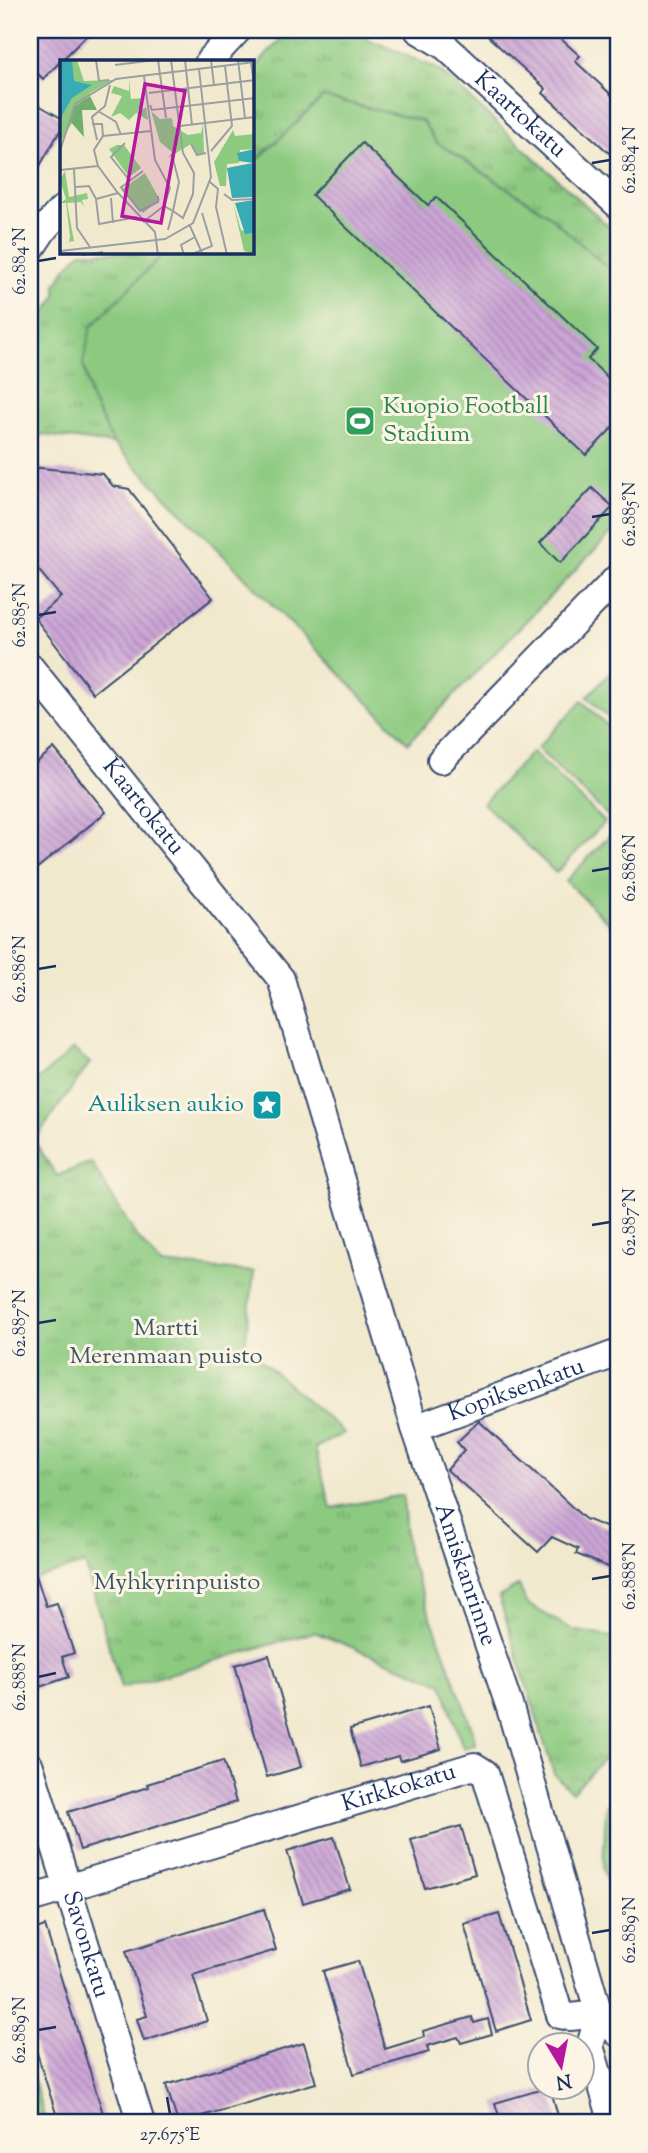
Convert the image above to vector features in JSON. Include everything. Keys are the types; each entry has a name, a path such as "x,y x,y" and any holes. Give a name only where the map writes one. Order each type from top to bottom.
{"street":[{"path":"210,60 238,30"},
{"name":"Kaartokatu","path":"418,30 446,47 618,205"},
{"path":"30,250 60,211"},
{"path":"441,760 618,577"},
{"name":"Kaartokatu","path":"30,667 281,979 327,1136"},
{"name":"Amiskanrinne","path":"327,1136 415,1428 510,1708 599,2014"},
{"name":"Kopiksenkatu","path":"415,1428 618,1353"},
{"name":"Savonkatu","path":"30,1766 141,2123"},
{"name":"Kirkkokatu","path":"30,1899 474,1766 485,1773 560,2015 570,2017 599,2014"},
{"path":"613,2123 590,2046 599,2014 618,2033"}],"green space":[{"path":"289,30 347,30 438,69 618,235 618,277 546,213 436,142 422,121 323,97 254,163 254,69"},
{"name":"Kuopio Football Stadium","path":"323,97 422,121 436,142 546,213 618,277 618,526 408,743 114,444 91,399 83,363 91,327 163,254 254,254 254,163"},
{"path":"79,254 163,254 91,327 91,399 114,444 30,433 30,358 35,329 56,296 56,285 66,268"},
{"path":"618,665 618,726 587,697"},
{"path":"582,701 618,736 618,808 609,817 537,748"},
{"path":"532,752 605,822 556,873 483,803"},
{"path":"618,827 618,932 566,881"},
{"name":"Martti Merenmaan puisto","path":"73,1049 90,1063 34,1141 57,1176 91,1162 136,1236 161,1264 254,1272 245,1346 344,1433 315,1448 331,1508 403,1495 407,1552 473,1731 475,1745 463,1748 442,1683 314,1632 121,1688 85,1564 30,1580 30,1087"},
{"path":"519,1585 526,1603 573,1630 618,1638 618,1744 572,1792 554,1774 499,1597"},
{"path":"618,1791 618,1917 603,1868 606,1806"},
{"path":"30,2068 46,2123 30,2123"}],"building":[{"path":"30,30 92,30 43,79 30,66"},
{"path":"481,30 551,30 580,56 575,61 618,101 618,143 609,153 543,93 546,89"},
{"path":"37,104 60,117 60,131 30,183 30,115"},
{"path":"362,143 428,205 436,197 597,349 588,359 618,387 618,422 586,455 312,195"},
{"path":"30,467 103,474 113,486 129,489 213,598 93,693 35,618 61,597 30,560"},
{"path":"592,488 613,507 560,563 540,543"},
{"path":"54,748 106,812 30,874 30,768"},
{"path":"479,1421 585,1519 618,1532 618,1571 576,1554 578,1549 552,1537 538,1552 447,1470 464,1450 457,1442"},
{"path":"33,1566 46,1606 57,1603 74,1653 62,1657 69,1677 30,1690 30,1567"},
{"path":"269,1655 301,1767 267,1777 235,1665"},
{"path":"429,1706 441,1749 400,1761 398,1756 361,1767 350,1729"},
{"path":"223,1761 236,1802 80,1850 68,1812"},
{"path":"461,1826 475,1874 425,1888 411,1840"},
{"path":"334,1837 350,1889 303,1903 287,1851"},
{"path":"264,1909 276,1950 193,1975 207,2021 144,2041 137,2019 147,2016 126,1951"},
{"path":"499,1914 531,2020 496,2031 464,1924"},
{"path":"45,1926 106,2123 59,2123 31,2034 37,2032 30,2008 30,1931"},
{"path":"358,1961 385,2049 424,2037 423,2031 472,2017 474,2023 488,2019 492,2034 461,2043 458,2037 427,2046 429,2052 354,2074 323,1971"},
{"path":"304,2043 316,2083 178,2123 166,2085"},
{"path":"526,2094 526,2100 554,2100 560,2123 501,2123 495,2103"}],"place":[{"name":"Kuopio Football Stadium","path":"360,421"},
{"name":"Auliksen aukio","path":"267,1105"}],"park label":[{"name":"Myhkyrinpuisto","path":"177,1583"}]}
